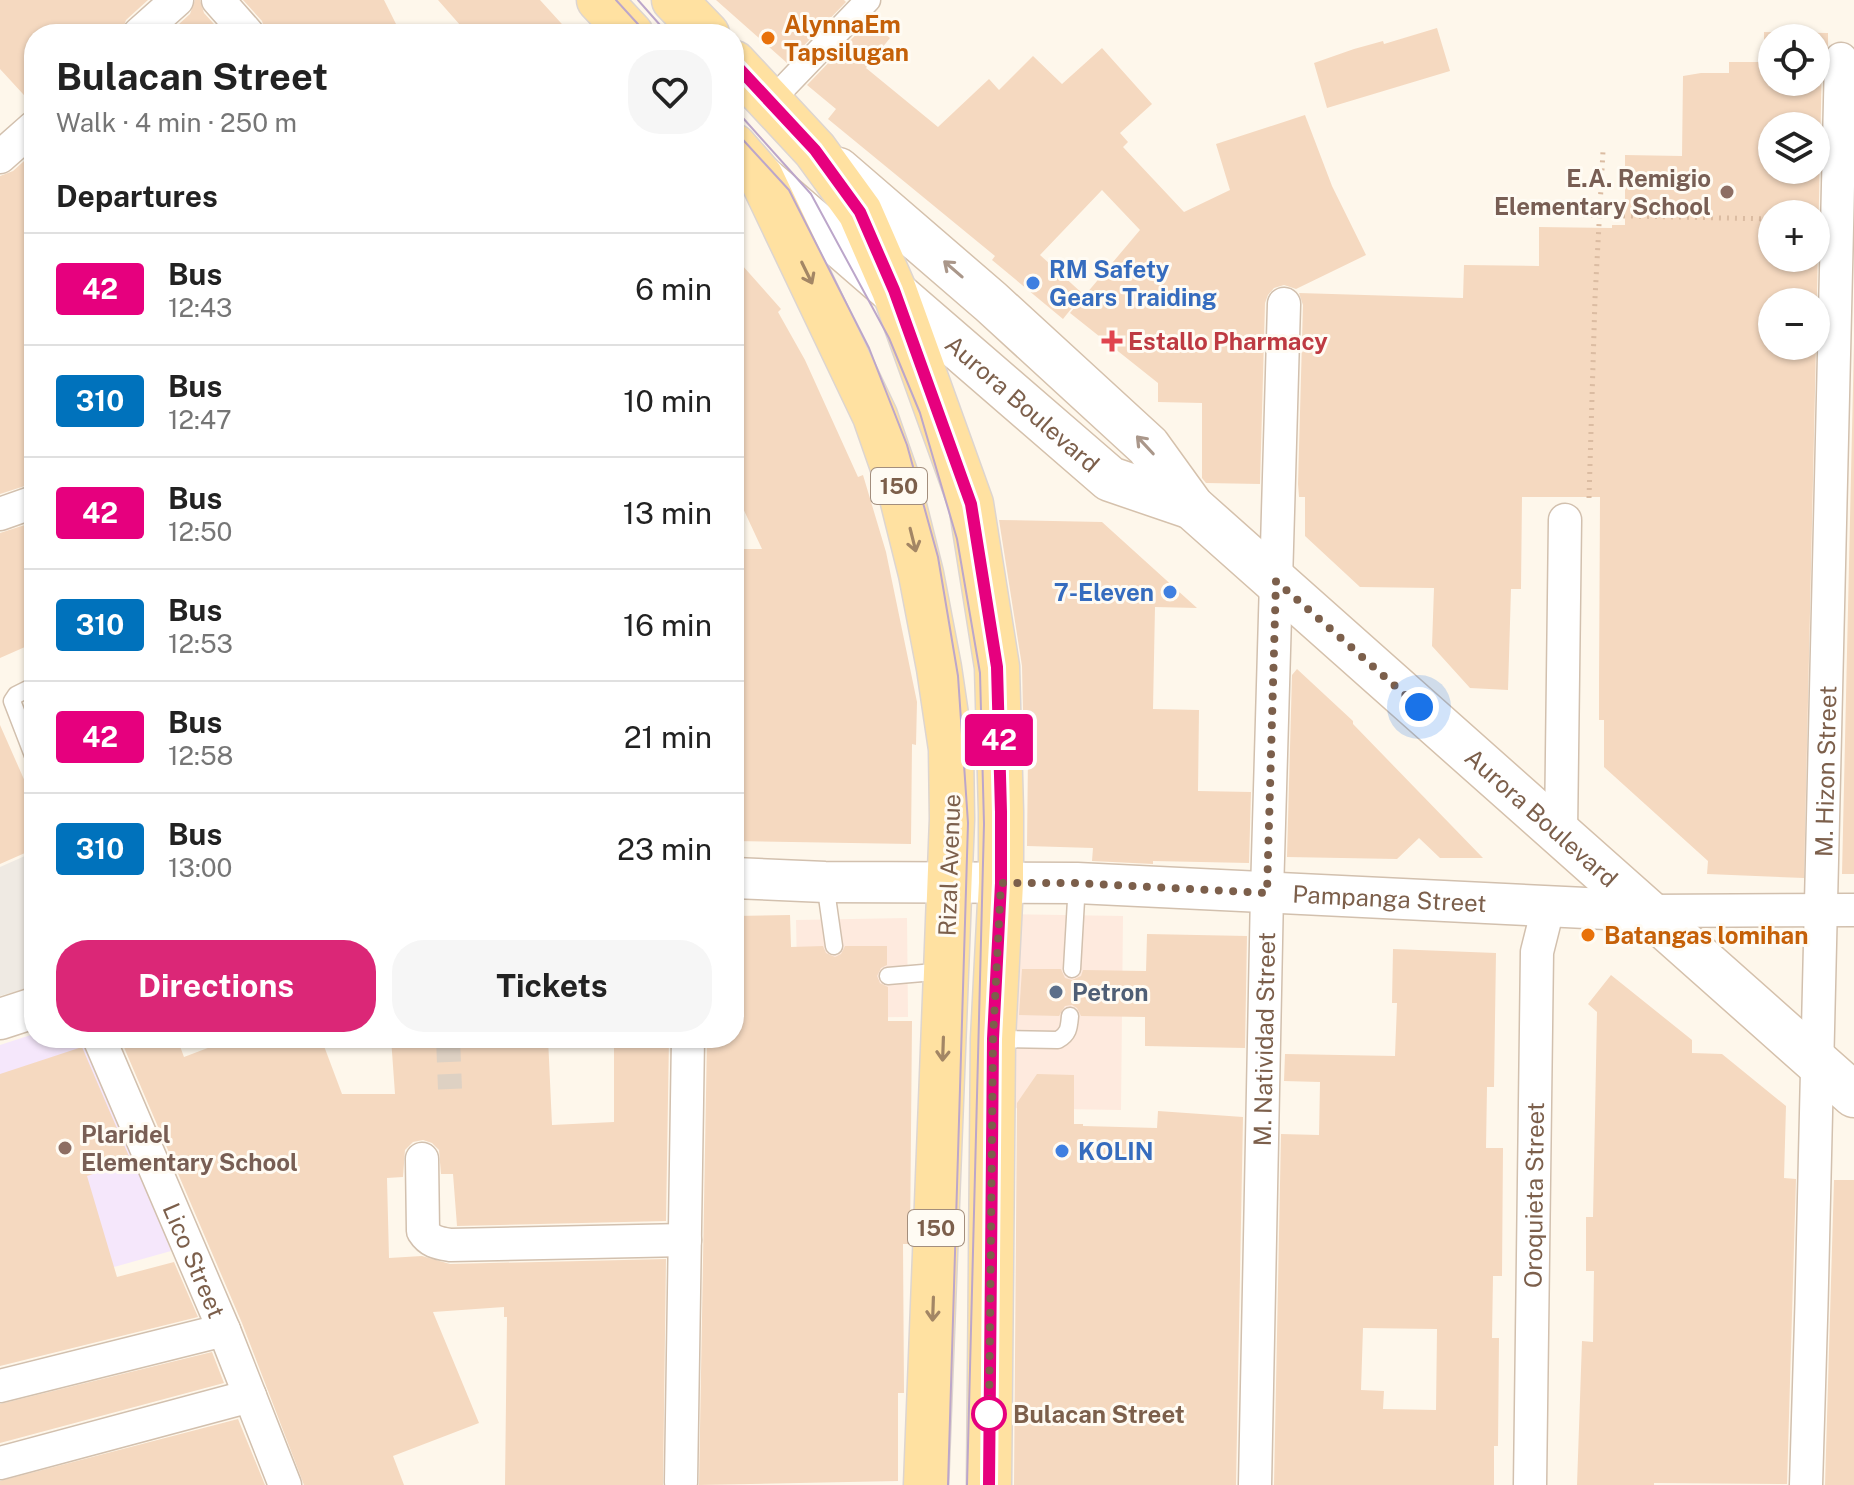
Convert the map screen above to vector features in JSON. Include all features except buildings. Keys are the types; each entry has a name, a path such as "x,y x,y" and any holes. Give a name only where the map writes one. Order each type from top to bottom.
{"main road":[{"path":"599,0 622,24"},
{"path":"674,0 697,24"},
{"name":"Rizal Avenue","path":"744,73 815,150 860,212 894,290 953,376 997,667 1001,883 993,1039 989,1485"},
{"name":"Aurora Boulevard","path":"815,150 991,302 1148,446 1192,507 1854,1095"},
{"name":"Rizal Avenue","path":"748,162 869,404 898,482 921,574 951,749 952,819 926,1485"},
{"name":"Aurora Boulevard","path":"748,162 894,290 953,376 1110,479 1192,507"}],"street":[{"path":"150,24 177,0"},
{"path":"218,0 239,24"},
{"path":"771,101 868,0"},
{"name":"M. Hizon Street","path":"1806,1485 1819,1064 1841,59"},
{"path":"0,157 24,136"},
{"name":"M. Natividad Street","path":"1255,1485 1267,893 1284,304"},
{"path":"0,514 24,506"},
{"path":"1561,832 1565,520"},
{"name":"Pampanga Street","path":"744,878 825,882 1077,883 1647,911 1854,910"},
{"name":"Oroquieta Street","path":"1530,1485 1537,952 1548,908"},
{"path":"0,1019 24,1011"},
{"name":"Lico Street","path":"103,1048 224,1330 285,1485"},
{"path":"681,1482 688,1048"},
{"path":"422,1159 423,1231 428,1239 436,1242 450,1245 685,1240"},
{"path":"0,1386 224,1330"},
{"path":"0,1463 250,1396"}],"lane":[{"path":"24,691 12,701 24,732"},
{"path":"825,882 834,946"},
{"path":"1072,969 1077,883"},
{"path":"888,976 946,971"},
{"path":"993,1039 1058,1040 1069,1029 1070,1016"}],"path":[{"path":"1565,520 1588,517 1603,151"},
{"path":"1583,215 1758,219"}],"shaded area":[{"path":"24,856 24,989 0,996 0,867"},
{"path":"1007,914 1123,916 1121,1110 1005,1108"},
{"path":"907,918 908,1017 798,1018 796,920"},
{"name":"Plaridel Elementary School","path":"24,1037 24,1048 92,1048 171,1251 0,1299 0,1045"}],"tunnel":[{"path":"448,1048 450,1089"}],"tram line":[{"path":"616,0 638,24"},
{"path":"638,0 659,24"},
{"path":"744,119 811,194 889,338 920,413 957,539 980,673 984,824 967,1485"},
{"path":"744,141 789,190 869,348 907,445 938,557 958,676 968,823 948,1485"}],"bus line":[{"name":"42","path":"744,73 815,150 860,212 894,290 971,504 997,667 1001,812 1001,883 993,1039 989,1485"}],"place":[{"name":"AlynnaEm Tapsilugan","path":"768,38"},
{"name":"E.A. Remigio Elementary School","path":"1727,192"},
{"name":"RM Safety Gears Traiding","path":"1033,283"},
{"name":"Estallo Pharmacy","path":"1112,341"},
{"name":"7-Eleven","path":"1170,592"},
{"name":"Batangas lomihan","path":"1588,935"},
{"name":"Petron","path":"1056,992"},
{"name":"Plaridel Elementary School","path":"65,1148"},
{"name":"KOLIN","path":"1062,1151"},
{"name":"Bulacan Street","path":"989,1414"}],"route":[{"path":"989,1414 989,1421 993,1039 1001,883 1077,883 1267,893 1276,581 1419,707"}]}
